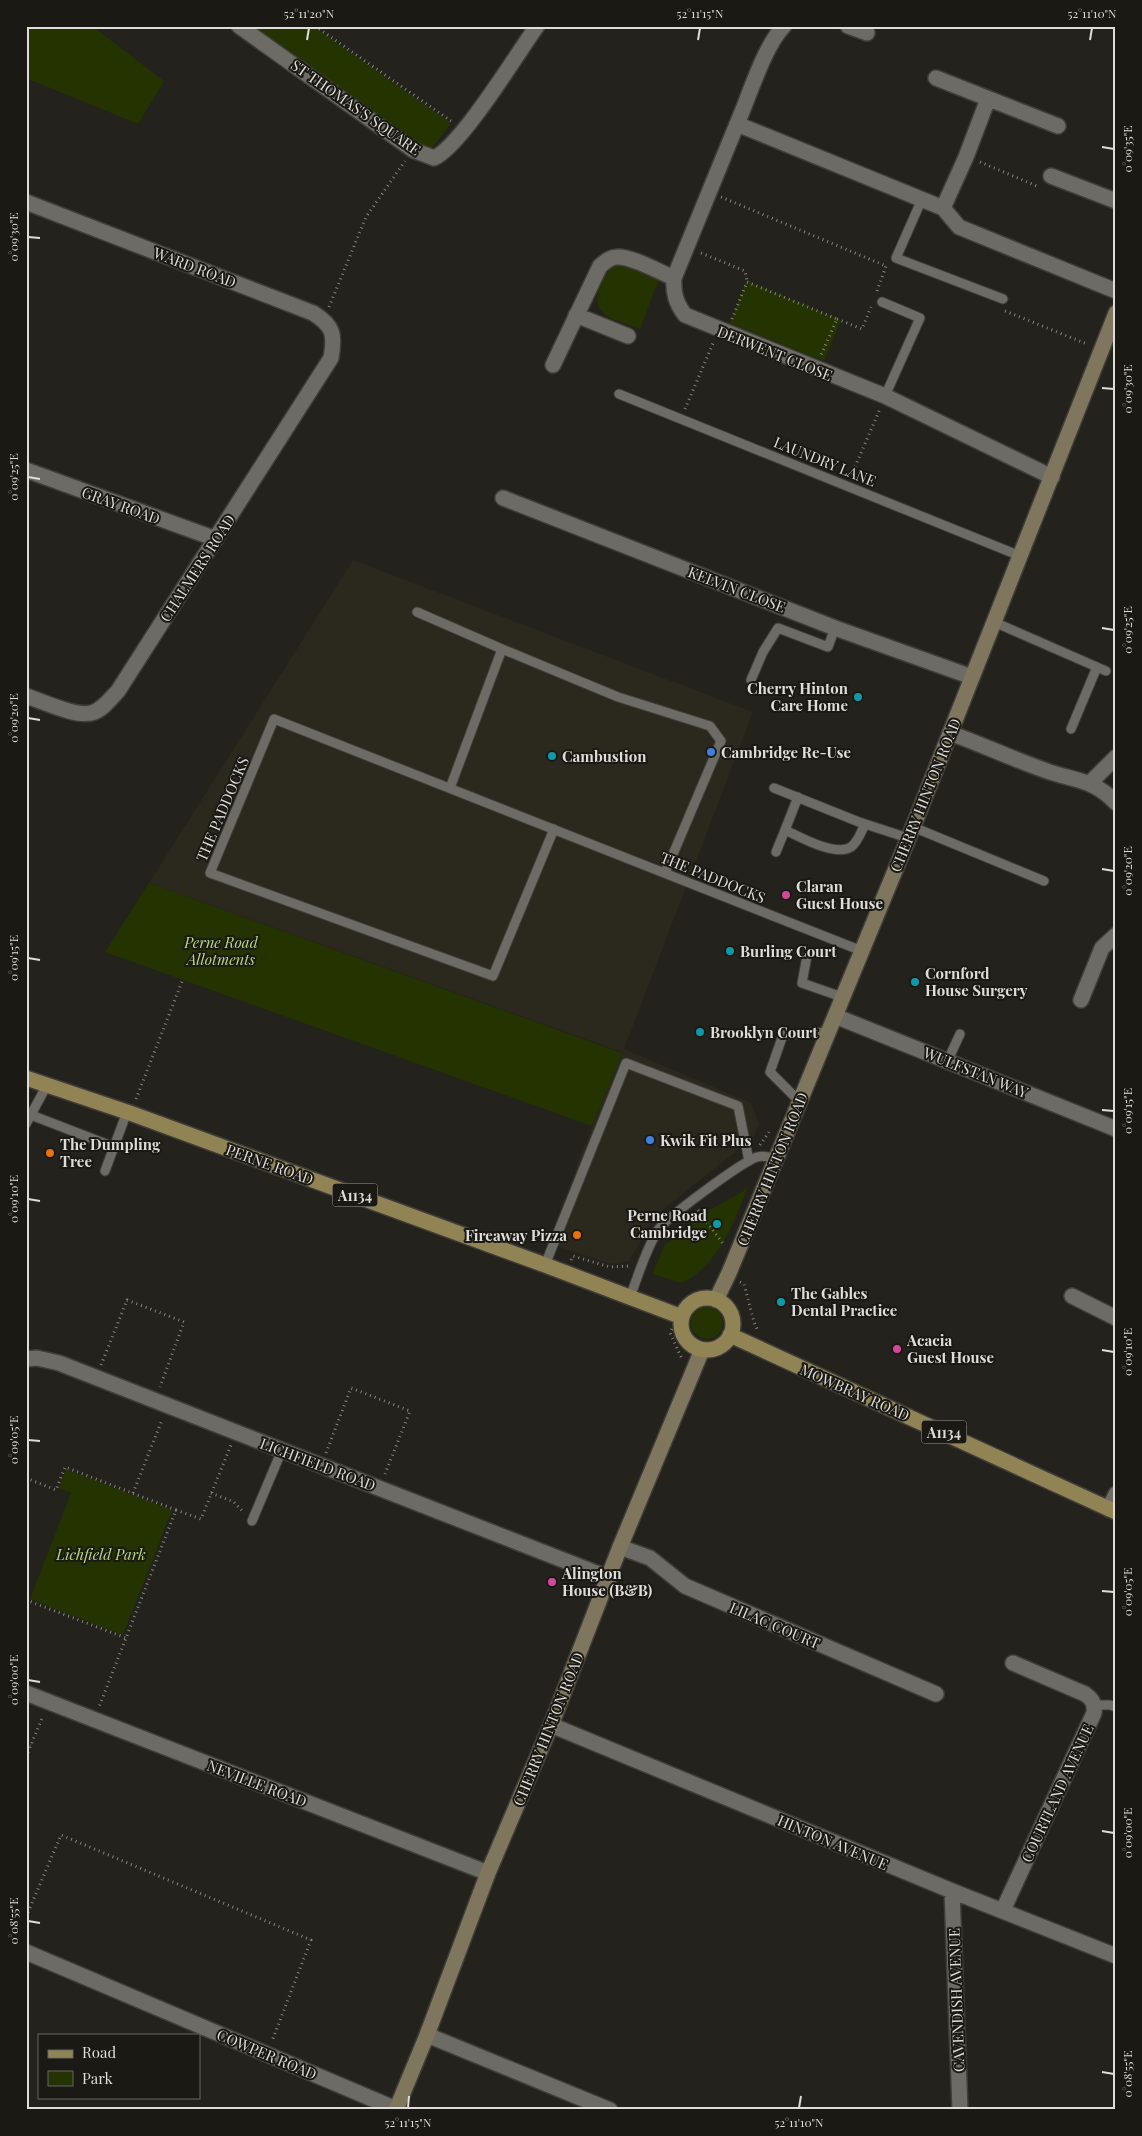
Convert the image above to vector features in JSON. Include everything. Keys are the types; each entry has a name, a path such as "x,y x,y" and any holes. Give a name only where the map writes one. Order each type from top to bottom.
{"main road":[{"name":"PERNE ROAD","path":"26,1078 129,1113 682,1317"},
{"path":"700,1299 716,1300 728,1310 732,1327 730,1335 726,1342 719,1347 702,1350 686,1341 682,1333 682,1317 686,1308 692,1303 700,1299"},
{"name":"MOWBRAY ROAD","path":"730,1335 1112,1511"}],"street":[{"name":"ST THOMAS'S SQUARE","path":"239,26 413,150 434,158 443,154 464,130 536,26"},
{"name":"DERWENT CLOSE","path":"784,26 778,32 761,66 674,278 673,291 677,305 685,315 722,332 885,396 1052,477"},
{"path":"848,26 867,33"},
{"path":"936,78 1058,126"},
{"path":"944,208 988,99"},
{"path":"737,124 944,208 959,227 1116,291"},
{"path":"1051,176 1116,201"},
{"name":"WARD ROAD","path":"26,202 313,313 324,320"},
{"path":"553,365 600,266 607,260 625,257 674,278"},
{"name":"CHERRY HINTON ROAD","path":"716,1300 727,1278 911,833 1116,314"},
{"path":"576,315 628,336"},
{"name":"CHALMERS ROAD","path":"26,696 78,713 92,714 105,705 118,691 331,358 333,335 330,327 324,320"},
{"name":"GRAY ROAD","path":"26,470 216,539"},
{"name":"KELVIN CLOSE","path":"503,498 835,628 972,677"},
{"path":"950,733 1048,772 1090,783 1116,803"},
{"path":"1090,783 1116,757"},
{"path":"1081,1000 1102,948 1116,935"},
{"name":"WULFSTAN WAY","path":"835,1016 1116,1129"},
{"path":"1072,1296 1116,1318"},
{"name":"CHERRY HINTON ROAD","path":"396,2109 427,2035 488,1873 551,1725 620,1547 702,1350"},
{"name":"LICHFIELD ROAD","path":"26,1358 37,1358 59,1363 609,1578"},
{"path":"1112,1511 1116,1494"},
{"name":"LILAC COURT","path":"620,1547 650,1558 685,1586 936,1694"},
{"name":"COURTLAND AVENUE","path":"1003,1910 1094,1713 1091,1698 1085,1694 1013,1663"},
{"name":"NEVILLE ROAD","path":"26,1693 488,1873"},
{"name":"HINTON AVENUE","path":"551,1725 952,1891 1116,1956"},
{"name":"CAVENDISH AVENUE","path":"952,1891 960,2110"},
{"name":"COWPER ROAD","path":"26,1952 396,2109"},
{"path":"427,2035 609,2110"}],"lane":[{"path":"922,199 896,258 1003,299"},
{"path":"882,302 920,318 885,396"},
{"name":"LAUNDRY LANE","path":"619,394 1020,556"},
{"path":"417,612 618,697 710,726 721,741 665,873"},
{"path":"994,622 1106,671"},
{"path":"751,680 763,652 778,628 828,646 835,628"},
{"path":"450,788 502,649"},
{"path":"1071,729 1097,667"},
{"name":"THE PADDOCKS","path":"554,829 492,976 210,872 274,719 554,829 862,951"},
{"path":"774,788 864,824 911,833 1044,881"},
{"path":"776,852 798,797"},
{"path":"785,830 822,846 842,851 852,846 864,824"},
{"path":"807,956 802,982 842,997"},
{"path":"799,1101 770,1072 784,1035 828,1032"},
{"path":"948,1060 960,1034"},
{"path":"545,1265 626,1062 738,1106 749,1161"},
{"path":"47,1085 28,1119 114,1147"},
{"path":"105,1171 129,1113"},
{"path":"630,1297 643,1257 659,1228 692,1201 749,1161 763,1156 776,1159"},
{"path":"252,1521 282,1450"},
{"path":"1094,1706 1110,1705 1116,1707"}],"path":[{"path":"315,26 464,130"},
{"path":"324,320 366,217 413,150"},
{"path":"709,192 886,266"},
{"path":"687,246 745,271 747,281"},
{"path":"681,419 747,282 862,329 886,266 896,258"},
{"path":"1003,299 1000,309 1090,345"},
{"path":"815,369 837,319"},
{"path":"848,485 885,396"},
{"path":"129,1113 183,979"},
{"path":"692,1201 726,1247"},
{"path":"573,1256 610,1267 620,1268 635,1264"},
{"path":"727,1278 744,1284 754,1322 771,1354"},
{"path":"96,1377 127,1300 184,1322 133,1493"},
{"path":"321,1465 351,1388 410,1411 379,1488"},
{"path":"26,1478 56,1490 65,1467 201,1519 236,1432"},
{"path":"211,1493 234,1502 252,1521"},
{"path":"94,1719 176,1510"},
{"path":"26,1600 126,1638"},
{"path":"26,1757 49,1701"},
{"path":"26,1743 31,1745"},
{"path":"26,1917 61,1835 310,1940 267,2054"}],"shaded area":[{"path":"353,560 753,712 624,1049 751,1103 759,1124 754,1137 655,1216 629,1261 611,1264 547,1243 621,1052 149,883"}],"green space":[{"path":"26,26 92,26 164,81 138,124 26,78"},
{"path":"248,26 313,26 451,123 429,152"},
{"path":"619,261 660,276 640,329 606,315 598,304 601,285 610,269"},
{"path":"747,281 841,320 824,361 730,323"},
{"name":"Perne Road Allotments","path":"149,883 622,1053 592,1126 105,952"},
{"path":"748,1186 731,1228 706,1265 682,1283 652,1274 665,1245 706,1212 742,1192"},
{"path":"707,1307 719,1311 723,1323 719,1335 707,1339 695,1335 691,1323 695,1311"},
{"name":"Lichfield Park","path":"66,1469 172,1510 123,1635 30,1599 71,1493 59,1488"}],"place":[{"name":"Cherry Hinton Care Home","path":"858,697"},
{"name":"Cambridge Re-Use","path":"711,752"},
{"name":"Cambustion","path":"552,756"},
{"name":"Claran Guest House","path":"786,895"},
{"name":"Burling Court","path":"730,951"},
{"name":"Cornford House Surgery","path":"915,982"},
{"name":"Brooklyn Court","path":"700,1032"},
{"name":"Kwik Fit Plus","path":"650,1140"},
{"name":"The Dumpling Tree","path":"50,1153"},
{"name":"Perne Road Cambridge","path":"717,1224"},
{"name":"Fireaway Pizza","path":"577,1235"},
{"name":"The Gables Dental Practice","path":"781,1302"},
{"name":"Acacia Guest House","path":"897,1349"},
{"name":"Alington House (B&B)","path":"552,1582"}]}
